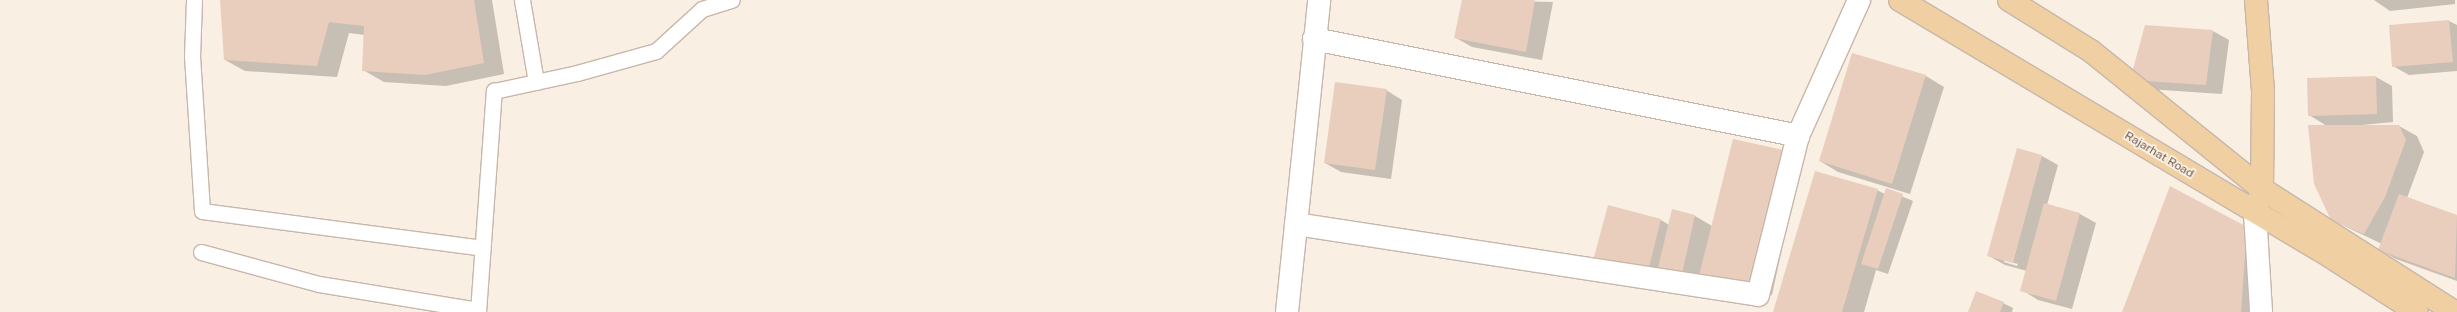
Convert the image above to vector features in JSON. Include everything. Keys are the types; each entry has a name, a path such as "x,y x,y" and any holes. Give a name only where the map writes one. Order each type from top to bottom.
{"main road":[{"name":"Rajarhat Road","path":"1900,0 2320,250 2417,312"},
{"path":"2009,0 2091,51 2262,189 2454,312"},
{"path":"2255,212 2262,189 2263,92 2256,0"}],"street":[{"path":"1287,312 1319,0"},
{"path":"1296,224 1758,295 1798,136 1859,0"},
{"path":"1314,39 1798,136"},
{"path":"2255,212 2261,312"}],"lane":[{"path":"194,0 192,56 202,211 483,248"},
{"path":"522,0 536,82"},
{"path":"201,252 319,284 478,311 494,91 536,82 656,51 702,9 732,0"}],"building":[{"path":"220,0 474,0 484,63 425,75 362,71 364,26 329,22 317,66 224,60"},
{"path":"1462,0 1535,0 1526,52 1454,38"},
{"path":"2449,20 2453,62 2392,67 2389,25"},
{"path":"2145,25 2213,30 2206,85 2130,80"},
{"path":"1852,53 1926,75 1892,184 1819,161"},
{"path":"2376,76 2377,114 2308,116 2307,78"},
{"path":"1335,82 1387,89 1375,170 1324,163"},
{"path":"2308,125 2399,125 2406,140 2385,197 2364,234 2331,220 2314,184"},
{"path":"1733,139 1783,150 1753,285 1699,276"},
{"path":"2017,148 2042,155 2013,263 1987,256"},
{"path":"1815,171 1878,189 1842,312 1773,312"},
{"path":"2170,186 2247,227 2241,312 2122,312"},
{"path":"1886,188 1903,194 1878,269 1861,264"},
{"path":"2399,194 2457,215 2455,278 2378,250"},
{"path":"2044,203 2080,213 2056,301 2020,291"},
{"path":"1608,205 1661,219 1648,271 1594,257"},
{"path":"1672,209 1695,215 1681,278 1657,272"},
{"path":"1976,291 2004,302 2000,312 1968,312"}]}
